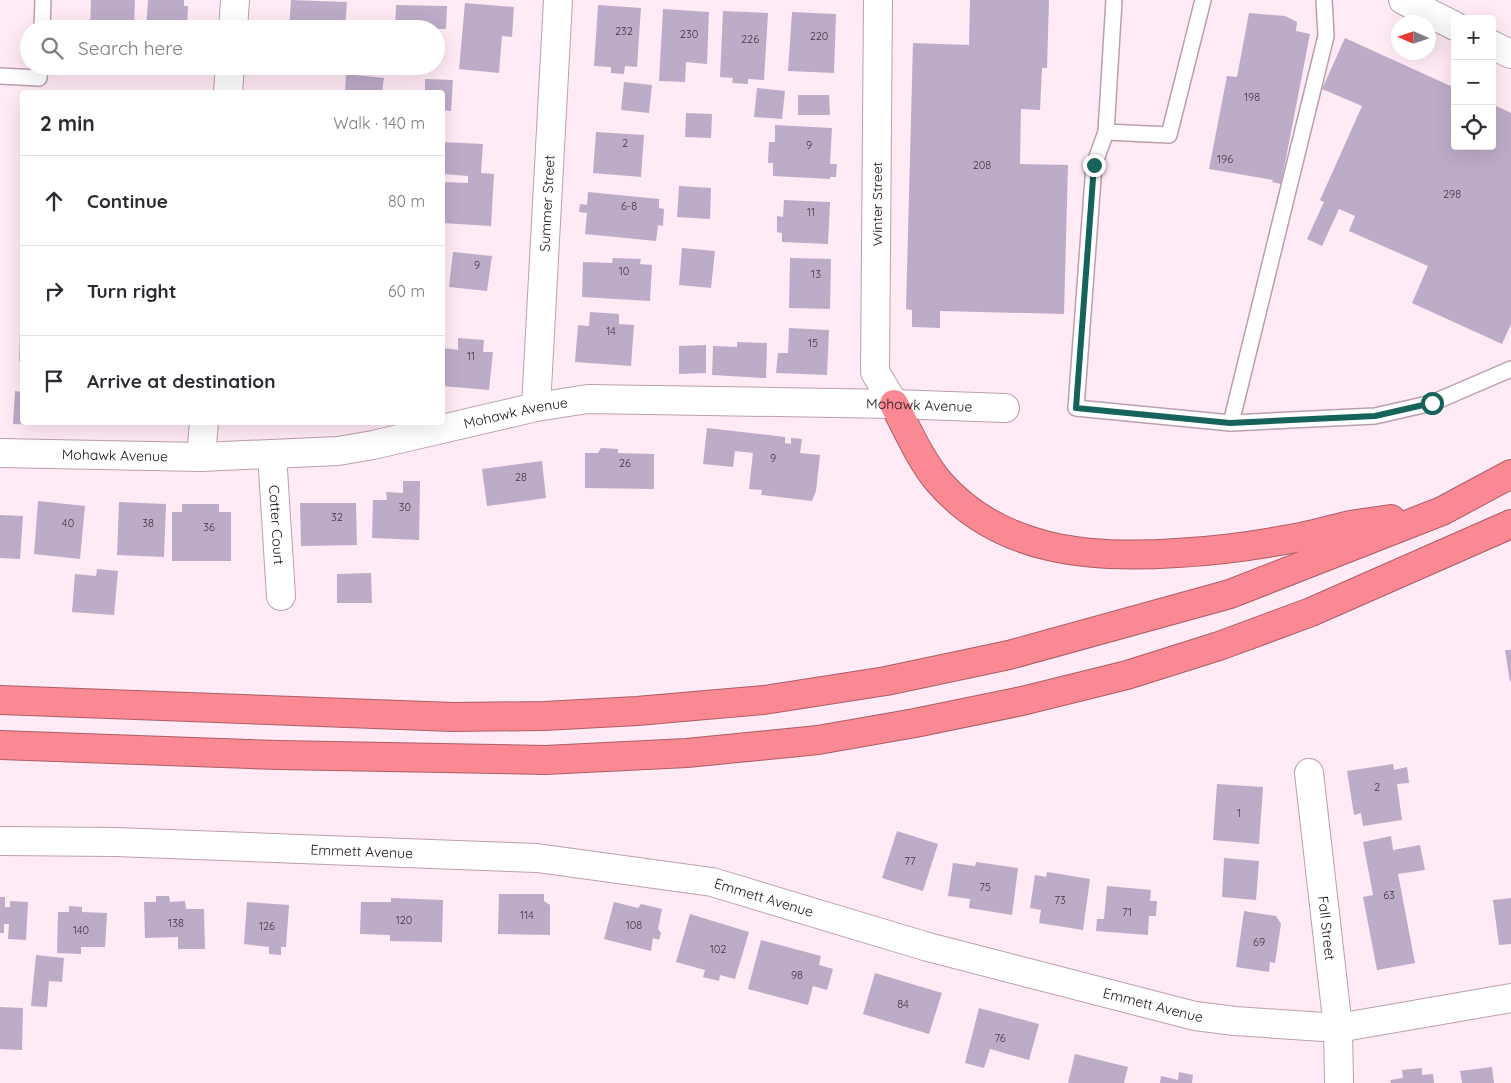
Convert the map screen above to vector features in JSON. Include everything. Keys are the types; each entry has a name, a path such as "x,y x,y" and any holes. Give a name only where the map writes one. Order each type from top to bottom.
{"highway":[{"path":"894,404 938,481 958,501 977,515 1018,538 1063,550 1125,556 1228,550 1290,540 1349,525 1442,511"},
{"path":"0,700 471,717 544,716 637,711 764,700 886,681 1009,655 1230,594 1442,511 1511,474"},
{"path":"0,745 545,760 687,753 818,740 1022,702 1127,675 1219,646 1311,612 1511,524"}],"street":[{"path":"234,20 235,0"},
{"name":"Summer Street","path":"536,407 558,0"},
{"name":"Winter Street","path":"878,0 876,372 894,404"},
{"path":"1403,0 1451,24"},
{"path":"1496,47 1511,54"},
{"path":"228,90 229,75"},
{"name":"Mohawk Avenue","path":"0,453 202,457 338,451 364,447 536,407 588,399 894,404 1005,408"},
{"path":"202,457 204,425"},
{"name":"Cotter Court","path":"272,454 281,596"},
{"name":"Fall Street","path":"1309,773 1338,1028 1339,1083"},
{"name":"Emmett Avenue","path":"0,841 115,842 537,858 712,882 928,946 1195,1016 1235,1021 1338,1028 1511,998"}],"lane":[{"path":"42,20 43,0"},
{"path":"1114,0 1106,132 1094,165 1076,408 1230,423 1375,416 1432,403 1511,369"},
{"path":"1106,132 1169,135 1203,0"},
{"path":"1230,423 1326,36 1324,0"},
{"path":"0,76 39,78 39,75"}],"building":[{"path":"91,0 135,0 134,20 90,20"},
{"path":"148,0 184,0 184,6 188,6 187,20 147,20"},
{"path":"291,0 347,2 346,20 290,20"},
{"path":"970,0 1049,0 1047,68 1042,68 1040,110 1021,109 1020,164 1068,165 1064,314 940,311 940,328 912,327 912,310 906,309 913,43 969,45"},
{"path":"465,3 514,7 512,37 502,36 499,73 459,69"},
{"path":"396,5 447,6 446,29 445,20 395,20"},
{"path":"598,5 641,8 637,67 625,66 624,74 611,73 611,67 594,66"},
{"path":"663,9 709,12 707,64 686,62 685,82 659,81"},
{"path":"723,11 768,13 764,80 748,79 748,84 732,83 733,78 720,77"},
{"path":"792,12 836,14 834,73 788,71"},
{"path":"1249,13 1285,16 1297,22 1296,31 1310,34 1281,184 1272,182 1273,180 1209,169 1227,76 1237,77"},
{"path":"1345,38 1451,86 1451,150 1496,150 1496,106 1511,113 1511,324 1502,344 1412,303 1428,266 1349,231 1355,216 1339,209 1322,246 1307,239 1324,202 1320,200 1362,106 1322,89"},
{"path":"346,75 384,78 382,90 345,90"},
{"path":"425,79 453,80 451,111 445,110 445,90 425,90"},
{"path":"624,82 652,85 649,113 621,110"},
{"path":"757,88 785,91 782,119 754,117"},
{"path":"798,95 829,95 830,115 798,115"},
{"path":"686,113 712,114 711,138 685,137"},
{"path":"775,125 832,128 830,164 837,164 836,177 830,177 830,179 773,176 773,163 768,163 769,142 775,142"},
{"path":"596,132 644,135 641,177 593,173"},
{"path":"445,142 483,144 481,173 494,174 491,226 445,223 445,182 468,183 468,176 445,174"},
{"path":"679,186 711,188 710,219 677,217"},
{"path":"588,192 659,199 659,208 664,209 663,226 658,225 656,241 585,234 587,213 579,212 580,204 587,205"},
{"path":"784,200 830,202 828,244 782,242 782,233 777,232 777,216 783,217"},
{"path":"682,248 715,251 711,288 679,285"},
{"path":"453,252 492,256 487,291 449,287"},
{"path":"613,258 641,259 640,264 652,265 650,301 582,297 583,262 612,263"},
{"path":"790,258 831,259 830,309 789,308"},
{"path":"590,312 619,314 619,324 634,325 631,366 575,362 578,325 589,326"},
{"path":"789,328 829,330 827,375 776,373 778,353 788,353"},
{"path":"458,338 484,340 483,352 493,352 489,390 445,386 445,348 458,350"},
{"path":"737,342 767,343 766,378 712,375 713,346 737,347"},
{"path":"706,345 706,373 679,374 679,346"},
{"path":"15,391 20,392 20,424 13,424"},
{"path":"707,428 785,437 785,443 791,444 791,438 802,439 800,453 820,455 816,491 812,501 761,495 762,490 749,489 753,453 735,451 733,467 703,464"},
{"path":"601,448 618,449 618,453 654,454 654,489 585,488 585,453 598,453"},
{"path":"542,461 546,498 487,506 482,469"},
{"path":"403,481 420,481 419,540 372,538 373,500 387,500 386,492 403,493"},
{"path":"38,501 85,506 80,559 34,554"},
{"path":"119,502 166,504 164,557 117,555"},
{"path":"300,503 356,503 357,545 301,546"},
{"path":"182,504 219,504 219,512 231,512 231,561 172,561 172,512 182,512"},
{"path":"0,515 23,516 20,559 0,558"},
{"path":"97,569 118,571 114,615 72,612 75,574 96,576"},
{"path":"371,573 372,603 337,603 337,574"},
{"path":"1505,650 1511,650 1511,682 1510,682"},
{"path":"1393,764 1394,770 1407,767 1409,783 1397,784 1402,820 1363,826 1361,813 1354,815 1347,771"},
{"path":"1217,784 1263,787 1259,844 1213,840"},
{"path":"897,831 938,844 923,891 882,878"},
{"path":"1391,836 1393,850 1420,845 1425,870 1398,874 1415,963 1377,970 1363,897 1373,895 1363,842"},
{"path":"1224,858 1259,861 1256,900 1222,897"},
{"path":"976,862 1018,868 1012,915 969,908 970,899 948,896 953,863 975,866"},
{"path":"1047,872 1090,879 1083,930 1039,923 1041,910 1030,908 1035,875 1046,877"},
{"path":"1107,886 1151,890 1150,901 1157,901 1156,916 1149,916 1148,935 1096,931 1097,919 1104,919"},
{"path":"499,894 544,894 544,901 550,905 550,935 498,934"},
{"path":"156,896 169,896 170,902 185,901 186,909 204,909 205,949 178,949 178,937 145,938 144,902 156,902"},
{"path":"0,897 5,897 5,907 10,907 10,901 28,902 26,940 8,939 9,924 4,924 4,933 0,933"},
{"path":"391,898 443,900 442,942 390,941 390,935 360,934 361,902 391,902"},
{"path":"1511,898 1511,944 1499,945 1493,900"},
{"path":"247,902 289,905 286,947 281,947 281,955 269,954 269,947 244,944"},
{"path":"614,902 638,908 641,904 662,909 658,929 661,933 659,940 653,938 651,951 604,939"},
{"path":"69,906 82,907 82,912 107,913 105,947 81,947 81,954 57,953 58,912 69,912"},
{"path":"1244,911 1276,916 1281,924 1275,963 1270,962 1269,972 1236,967"},
{"path":"690,914 749,932 735,979 720,975 719,981 703,977 705,970 676,962"},
{"path":"761,940 821,956 819,965 833,969 827,990 813,986 808,1005 748,989"},
{"path":"36,955 64,958 62,982 49,981 47,1007 31,1006"},
{"path":"875,973 942,993 929,1034 863,1014"},
{"path":"0,1007 23,1008 22,1050 0,1049"},
{"path":"979,1008 1039,1024 1029,1060 990,1049 984,1068 965,1063"},
{"path":"1075,1054 1128,1067 1124,1083 1068,1083"},
{"path":"1492,1067 1494,1083 1462,1083 1460,1071"},
{"path":"1422,1068 1422,1075 1433,1074 1434,1083 1391,1083 1390,1080 1403,1078 1402,1070"},
{"path":"1179,1072 1193,1075 1192,1083 1160,1083 1161,1076 1178,1080"}],"route":[{"path":"1094,165 1076,408 1230,423 1375,416 1432,403"}]}
